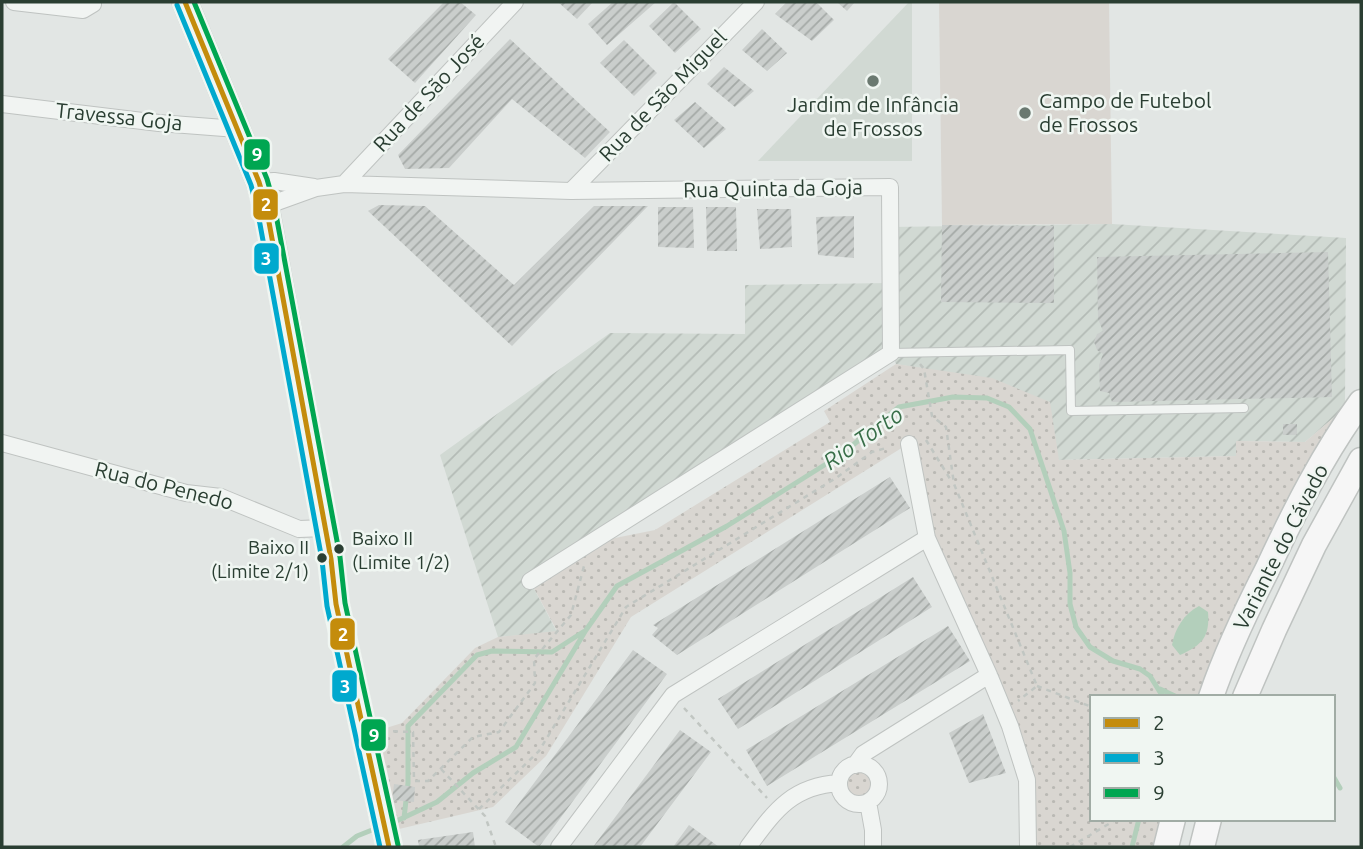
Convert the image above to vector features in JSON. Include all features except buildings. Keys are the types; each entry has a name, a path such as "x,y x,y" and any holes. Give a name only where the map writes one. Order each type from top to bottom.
{"main road":[{"path":"185,2 259,182 266,206 325,528 336,604 389,847"},
{"name":"Variante do Cávado","path":"1212,695 1244,617 1287,527 1319,467 1361,402"},
{"name":"Variante do Cávado","path":"1246,695 1273,630 1314,545 1361,460"},
{"path":"1166,847 1172,821"},
{"path":"1202,847 1208,821"}],"street":[{"path":"14,2 83,10 93,2"},
{"name":"Rua de São José","path":"344,184 515,2"},
{"name":"Rua de São Miguel","path":"571,191 755,2"},
{"name":"Travessa Goja","path":"2,104 159,123 192,124 233,119"},
{"path":"192,124 233,119"},
{"name":"Rua Quinta da Goja","path":"259,182 274,181 316,188"},
{"name":"Rua Quinta da Goja","path":"266,206 316,188 344,184 571,191 890,187 891,353"},
{"path":"530,581 891,353"},
{"name":"Rua do Penedo","path":"2,443 186,492 221,497 299,528 325,528"},
{"path":"909,444 927,538 989,675 1027,780 1028,847"},
{"path":"559,847 673,695 927,538"},
{"path":"855,765 867,766 876,775 879,787 868,802 856,804 841,795 839,783 844,771 855,765 863,754 989,675"},
{"path":"748,847 776,808 801,791 822,784 839,783"},
{"path":"868,802 873,847"}],"lane":[{"path":"891,353 1070,350 1071,411 1244,408"}],"path":[{"path":"913,353 924,369 932,416 946,427 954,484"},
{"path":"909,444 926,440 954,484 1037,686 1090,706"},
{"path":"479,809 539,751 626,607 836,478 872,452 886,448"},
{"path":"397,731 413,732 414,781 428,781 474,737 499,732 535,683 534,659 571,615 590,543"},
{"path":"1004,712 1037,686"},
{"path":"673,695 776,808"},
{"path":"441,769 485,816 496,847"},
{"path":"1070,847 1114,821"}],"shaded area":[{"name":"Jardim de Infância de Frossos","path":"909,2 912,2 912,161 758,161"},
{"name":"Campo de Futebol de Frossos","path":"939,2 1109,2 1112,224 942,225"},
{"path":"1112,224 1346,238 1345,408 1305,442 1237,441 1236,456 1059,460 924,369 896,364 892,354 530,581 557,632 498,637 440,455 610,333 745,334 745,285 890,283 890,227"},
{"path":"896,364 992,378 1050,402 1059,460 1236,456 1236,441 1305,442 1345,408 1212,695 1090,695 1090,821 1172,821 1166,847 1028,847 1027,780 927,538 908,444 631,617 546,756 493,807 399,829 402,845 411,847 389,847 364,735 402,723 475,648 498,637 557,631 530,581 590,543 655,530 830,422 824,411"},
{"path":"1199,606 1208,612 1206,634 1199,644 1180,655 1172,645 1175,633 1185,617"},
{"path":"859,772 868,776 872,785 868,794 859,798 850,794 846,785 850,776"}],"waterway":[{"name":"Rio Torto","path":"390,824 437,802 473,773 516,747 586,630 617,586 727,526 842,454 899,407 953,397 987,398 1009,407 1030,429 1064,531 1070,573 1070,604 1076,627 1090,647 1113,661 1140,669 1150,676 1162,695"},
{"name":"Rio Torto","path":"404,818 408,783 408,726 477,655 492,651 552,652 583,632"},
{"path":"1160,689 1173,695"},
{"path":"1335,779 1340,788"},
{"name":"Rio Torto","path":"1132,847 1138,821"},
{"name":"Rio Torto","path":"343,847 357,836 377,828"}],"transit line":[{"name":"2","path":"185,2 259,182 266,206 331,559 336,604 389,847"},
{"name":"9","path":"194,2 267,179 274,204 340,557 345,603 398,845"},
{"name":"3","path":"177,5 251,185 257,208 322,560 327,606 380,847"}],"place":[{"name":"Jardim de Infância de Frossos","path":"873,81"},
{"name":"Campo de Futebol de Frossos","path":"1025,113"},
{"name":"Baixo II (Limite 1/2)","path":"339,549"},
{"name":"Baixo II (Limite 2/1)","path":"322,558"}]}
